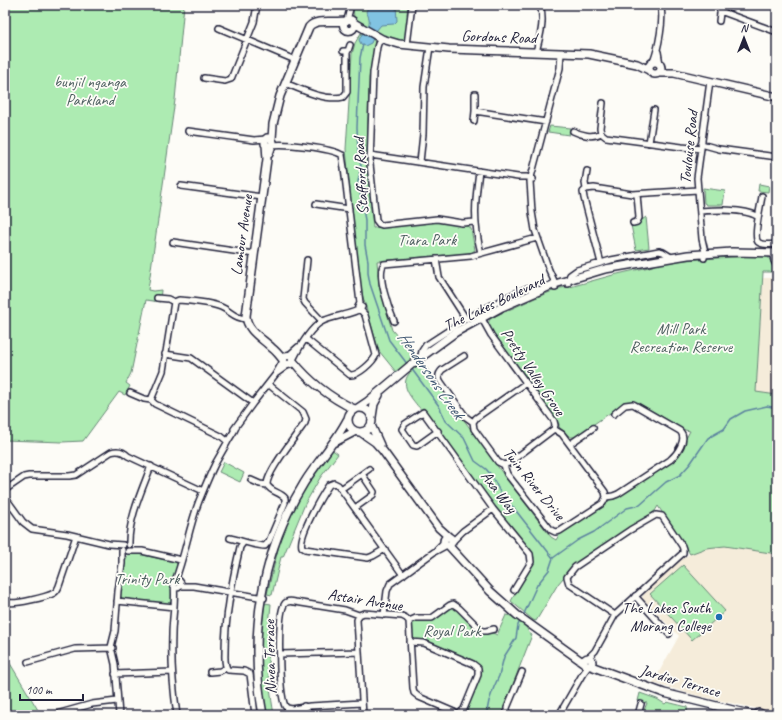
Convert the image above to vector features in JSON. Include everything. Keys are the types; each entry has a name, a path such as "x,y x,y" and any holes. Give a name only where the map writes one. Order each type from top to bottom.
{"street":[{"path":"204,78 225,81 230,79 254,22 257,5"},
{"path":"407,45 412,5"},
{"path":"538,52 543,18 540,5"},
{"path":"655,66 660,31 659,5"},
{"path":"719,21 721,5"},
{"path":"350,24 351,6"},
{"path":"720,12 777,32"},
{"name":"Lamour Avenue","path":"246,317 269,142 278,103 310,25 317,21 350,24"},
{"name":"Gordons Road","path":"350,24 393,43 430,47 595,55 637,64 655,66 674,73 777,97"},
{"path":"219,28 295,60"},
{"name":"Stafford Road","path":"380,38 372,78 370,169 375,218 379,224 437,219 462,223 475,222"},
{"path":"285,84 312,94 337,98 343,97 347,92 345,51 350,45"},
{"path":"420,162 424,134 424,87 430,47"},
{"path":"555,286 537,238 533,221 531,179 563,53"},
{"name":"Toulouse Road","path":"704,255 697,178 710,81"},
{"path":"474,121 476,111 475,94"},
{"path":"601,134 600,128 604,103"},
{"path":"649,143 654,110"},
{"path":"476,111 546,122"},
{"path":"188,131 330,150 343,154 360,308 365,315 376,355 374,359 358,373 352,376 306,339"},
{"path":"573,131 580,134 594,136 601,134 606,137 649,143 682,147 720,149 777,157"},
{"path":"370,155 531,179"},
{"path":"479,171 475,201 475,222 481,253"},
{"path":"587,171 585,183 586,189 583,192 601,263"},
{"path":"180,186 262,197"},
{"path":"586,189 594,188 637,194 698,190"},
{"path":"633,223 637,222 639,218 637,194"},
{"path":"762,196 760,210 757,216 757,241 763,244 777,244"},
{"path":"316,204 349,209"},
{"path":"700,211 725,210 757,216"},
{"path":"395,321 390,312 383,288 382,266 390,263 468,256 537,238"},
{"path":"173,242 254,254"},
{"name":"The Lakes Boulevard","path":"568,282 574,271 601,263 659,251 671,257"},
{"name":"The Lakes Boulevard","path":"356,408 381,391 410,366 432,350 482,319 540,290 619,266 671,257 775,253 774,261 777,267"},
{"path":"436,259 439,277 466,319"},
{"path":"307,260 303,299 322,321"},
{"name":"The Lakes Boulevard","path":"482,319 516,305 555,286"},
{"name":"The Lakes Boulevard","path":"420,358 426,345 466,319 524,289 531,288 540,290"},
{"path":"157,298 168,299 174,302 179,300 216,305 236,317 246,317 251,330 334,398 356,408 365,409 370,414 372,421 368,430 339,439 330,446"},
{"path":"151,400 162,375 174,302"},
{"path":"177,715 172,672 172,643 174,607 180,568 193,518 203,491 220,455 224,450 225,440 233,434 236,427 253,403 275,375 322,321 360,308"},
{"name":"Pretty Valley Grove","path":"482,319 491,335 554,421 554,429 562,434 570,444 605,492 606,497"},
{"path":"165,354 192,358 253,403"},
{"name":"Twin River Drive","path":"464,356 439,373 441,382 466,417 474,422 474,429 494,456 504,465 507,474 551,530 555,532 560,531 603,503 606,497 618,494 670,460 676,453 684,437 680,431 633,404 627,404 614,414"},
{"path":"474,422 476,418 526,383"},
{"path":"267,485 268,479 273,470 305,423 306,419 303,412 268,384"},
{"name":"The Lakes Boulevard","path":"372,421 374,404 381,391"},
{"path":"130,393 144,399 151,400 155,404 225,440"},
{"path":"334,398 347,419 349,427 358,432"},
{"path":"263,715 257,655 263,597 286,517 303,484 330,446 349,414 356,408"},
{"name":"Axa Way","path":"438,431 418,445 413,445 402,427 423,412 438,431 493,509 517,537 531,557 531,562 514,590"},
{"name":"Jardier Terrace","path":"372,421 383,451"},
{"path":"570,444 593,428"},
{"path":"504,465 509,463 554,429"},
{"name":"Jardier Terrace","path":"358,432 375,442 383,451 459,556 490,590 516,615 528,624 588,663 627,680 664,693 754,715 759,713 763,715"},
{"path":"5,490 24,477 76,475 107,456 116,453 128,456 151,466 203,491"},
{"path":"119,715 115,664 112,648 117,601 122,564 130,530 151,466"},
{"path":"341,489 369,469"},
{"path":"355,508 374,493 373,489 362,474"},
{"path":"230,538 243,543 249,542 263,546 267,544 285,503 284,496 270,489 267,485 251,480"},
{"path":"385,549 368,558 306,549 302,547 301,540 311,517 331,483 337,484 341,489 385,549 403,575"},
{"path":"5,497 23,522 28,527 36,530 76,536 182,560"},
{"path":"384,615 389,586 493,509"},
{"path":"559,715 615,615 683,553 682,546 662,516 656,515 630,530 575,567 567,577 569,584 615,615"},
{"path":"6,601 14,603 50,595 56,591 76,536"},
{"path":"226,668 225,641 230,592 240,547 243,543"},
{"path":"178,584 263,597"},
{"path":"635,596 669,634"},
{"path":"117,601 174,607"},
{"name":"Astair Avenue","path":"287,602 345,610 359,615 364,613 402,616 409,621 416,618 432,618 453,604 482,630 486,631 494,629"},
{"name":"Nivea Terrace","path":"287,602 283,609 280,654 284,705 290,709 304,706 362,703"},
{"path":"359,615 357,619 363,715"},
{"path":"409,621 410,642 414,693 419,697 454,712 457,715 464,709 478,675 478,668 473,664 424,643 410,642"},
{"path":"28,662 74,648 112,648"},
{"path":"280,654 359,652"},
{"path":"210,672 220,671 226,668 233,671 244,671 250,674 255,715"},
{"path":"115,674 172,672"},
{"path":"507,715 507,708 522,672"},
{"path":"60,713 88,705 117,701"},
{"path":"638,715 640,704"},
{"path":"304,706 306,715"}],"shaded area":[{"path":"763,278 777,278 777,395 756,392"},
{"name":"The Lakes South Morang College","path":"725,546 777,554 777,713 699,696 653,683 679,636 642,598 643,595 679,561 690,554 706,548"}],"green space":[{"name":"bunjil nganga Parkland","path":"5,5 184,5 175,100 148,290 161,290 160,302 146,300 131,373 126,383 130,386 125,395 119,392 83,441 62,442 5,440"},
{"path":"353,5 408,5 405,39 401,41 388,38 370,28 364,27 354,18"},
{"name":"Tiara Park","path":"361,33 374,40 375,43 369,78 367,163 373,228 435,222 469,226 471,229 475,250 471,253 377,261 379,285 392,330 415,356 396,372 379,351 360,287 355,245 346,149 352,54 355,43"},
{"path":"550,126 570,128 569,135 548,132"},
{"path":"759,184 769,186 768,192 758,191"},
{"path":"703,188 725,191 723,205 707,205 704,203"},
{"path":"646,217 649,248 636,250 631,225 635,225"},
{"name":"Mill Park Recreation Reserve","path":"767,255 777,272 763,272 756,392 777,395 777,554 725,546 706,548 690,554 658,506 655,511 574,565 558,584 536,621 533,620 511,601 533,563 534,557 488,498 426,412 420,409 413,400 406,388 405,383 408,375 422,362 506,478 551,537 556,540 559,535 607,503 610,499 617,497 676,457 690,431 685,430 637,402 626,402 575,437 570,437 559,427 559,424 497,337 491,331 489,320 560,288 570,287 667,261"},
{"path":"330,448 338,454 320,478 305,504 283,557 281,557 272,595 267,594 282,533 301,492"},
{"path":"224,462 244,473 240,482 219,472"},
{"name":"Trinity Park","path":"129,552 140,553 170,561 172,560 177,563 172,583 173,596 171,603 167,604 121,598 120,588 122,575"},
{"path":"683,565 725,611 692,640 650,594"},
{"path":"265,603 271,604 268,660 274,715 265,715 259,667 260,639"},
{"name":"Royal Park","path":"454,607 483,633 493,633 497,635 506,615 509,615 520,621 532,635 502,715 462,715 477,686 482,670 481,667 478,664 425,640 416,640 412,636 413,621 434,620 449,608"},
{"path":"5,655 41,715 5,715"},
{"path":"640,693 657,699 665,704 667,702 687,707 688,715 677,712 677,715 642,715 647,703 638,701"}],"water":[{"path":"369,5 396,5 397,21 394,24 381,25 376,31 371,43 365,46 361,44 359,40 369,23 369,18 366,12"}],"waterway":[{"name":"Hendersons Creek","path":"363,44 360,58 357,127 358,153 361,166 358,182 365,220 365,245 368,261 368,273 370,284 389,340 408,365"},
{"name":"Hendersons Creek","path":"411,368 439,406 446,421 464,438 475,461 486,469 492,476 503,498 513,507 553,558 549,570 537,585 523,616"},
{"path":"553,558 578,540 594,532 627,508 640,505 666,482 680,475 690,464 708,438 724,429 731,419 745,411 767,406 777,408"},
{"name":"Hendersons Creek","path":"483,715 487,711 504,657 516,638 520,621"}],"place":[{"name":"The Lakes South Morang College","path":"719,617"}]}
